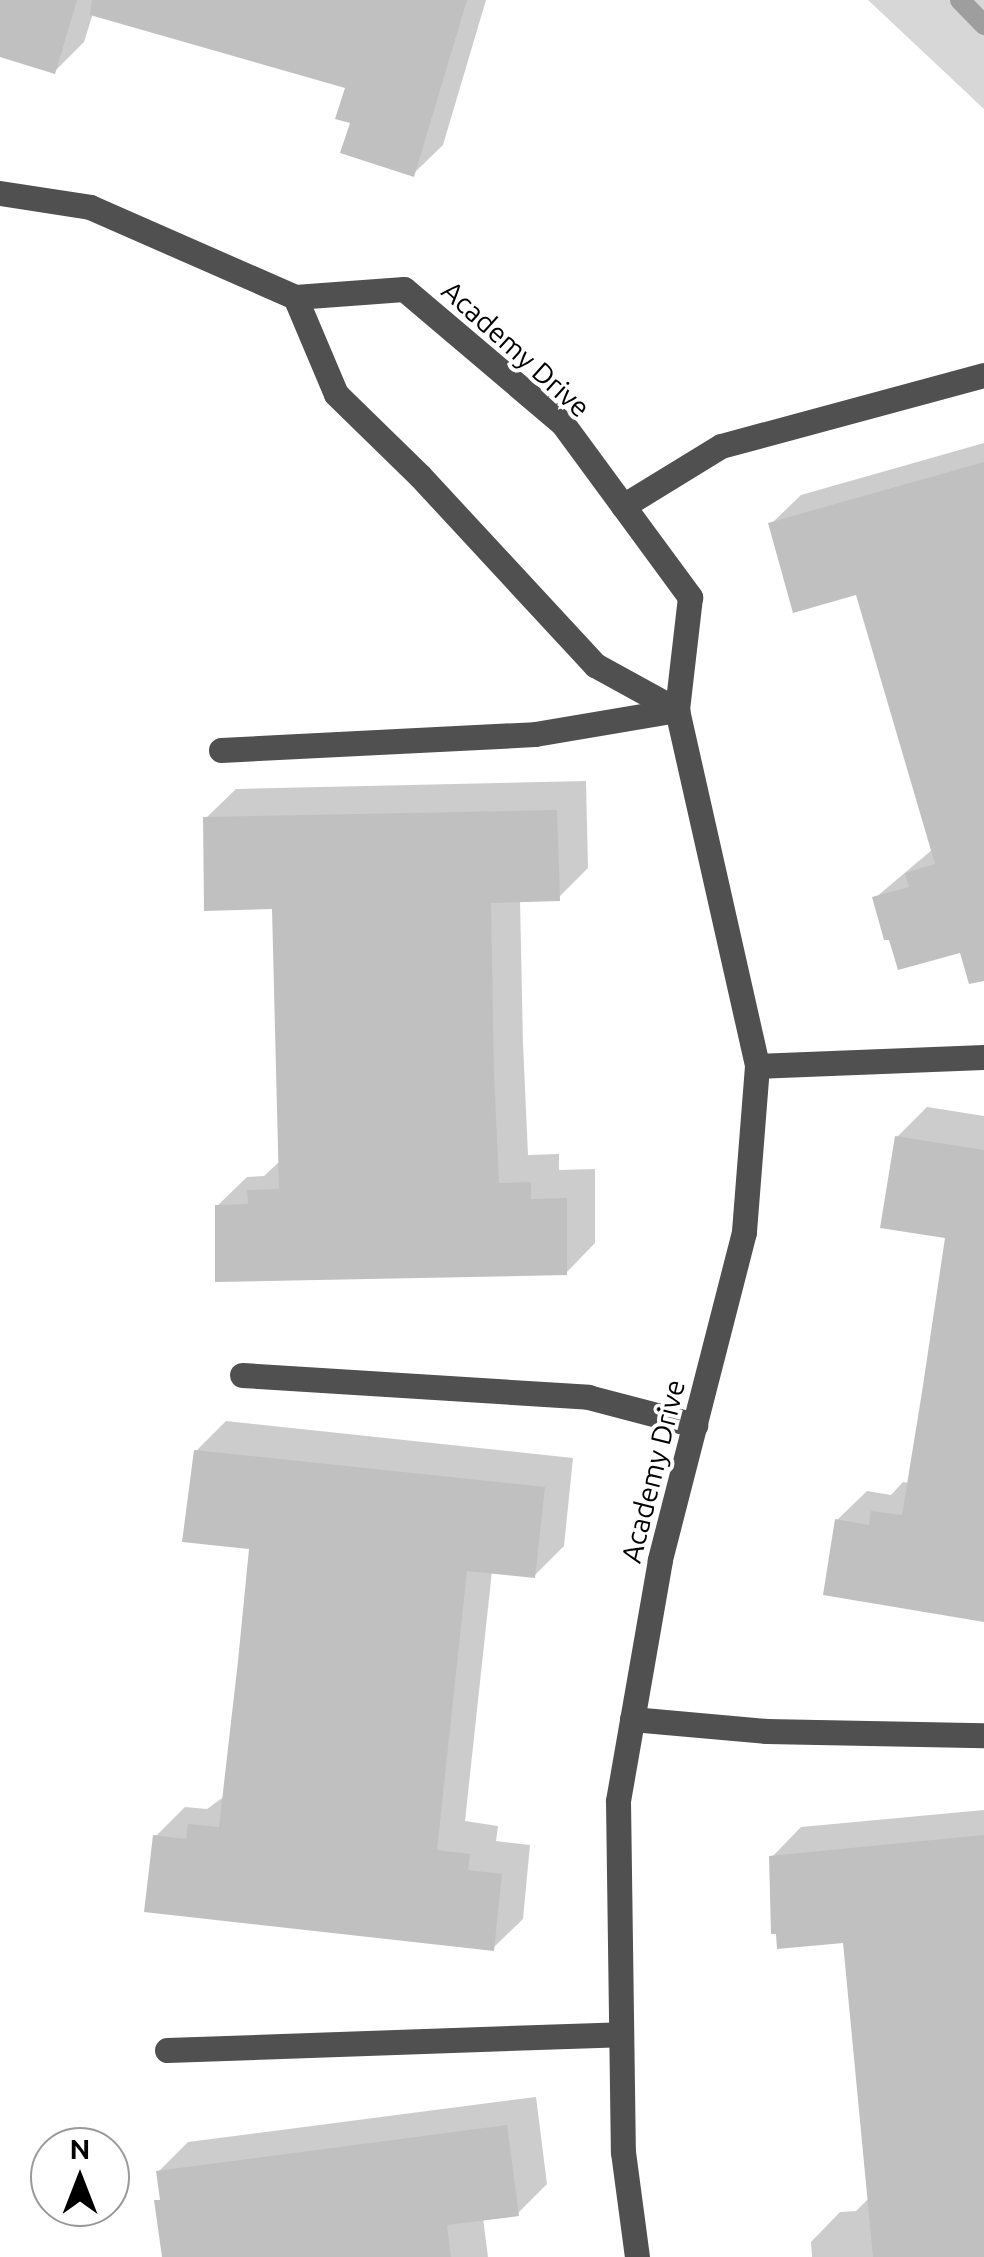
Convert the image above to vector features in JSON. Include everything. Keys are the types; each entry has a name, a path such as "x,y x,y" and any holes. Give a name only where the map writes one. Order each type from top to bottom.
{"street":[{"name":"Academy Drive","path":"0,193 90,207 295,297 404,290 563,424 690,596 676,710 757,1066 744,1232 660,1560 618,1801 622,2152 637,2257"},
{"path":"295,297 336,394 420,476 595,666 676,710"},
{"path":"623,506 721,446 984,375"},
{"path":"220,750 535,734 676,710"},
{"path":"757,1066 984,1057"},
{"path":"242,1375 588,1398 694,1425"},
{"path":"632,1719 766,1731 984,1735"},
{"path":"166,2050 621,2034"}],"shaded area":[{"path":"868,0 984,0 984,109"}],"building":[{"path":"0,0 77,0 55,74 0,57"},
{"path":"92,0 467,0 414,177 340,153 350,123 335,119 345,88 90,15"},
{"path":"984,462 984,981 969,984 960,953 898,970 889,940 884,940 872,897 909,887 905,873 935,864 856,595 793,613 768,523"},
{"path":"557,810 560,901 491,903 494,1075 499,1183 531,1182 531,1199 567,1198 567,1275 215,1282 215,1205 248,1204 247,1190 279,1189 272,909 204,911 203,817"},
{"path":"895,1136 984,1150 984,1622 823,1595 835,1519 869,1525 871,1511 902,1515 922,1392 945,1238 880,1228"},
{"path":"194,1450 545,1487 535,1578 467,1571 437,1850 470,1854 468,1870 502,1874 494,1951 144,1912 153,1835 186,1839 188,1824 219,1827 238,1661 249,1549 182,1542"},
{"path":"984,1835 984,2257 873,2257 843,1943 777,1949 776,1934 771,1934 769,1856"},
{"path":"507,2125 519,2216 447,2225 451,2257 162,2257 154,2200 160,2200 156,2171"}],"waterway":[{"path":"960,0 984,25"}]}
